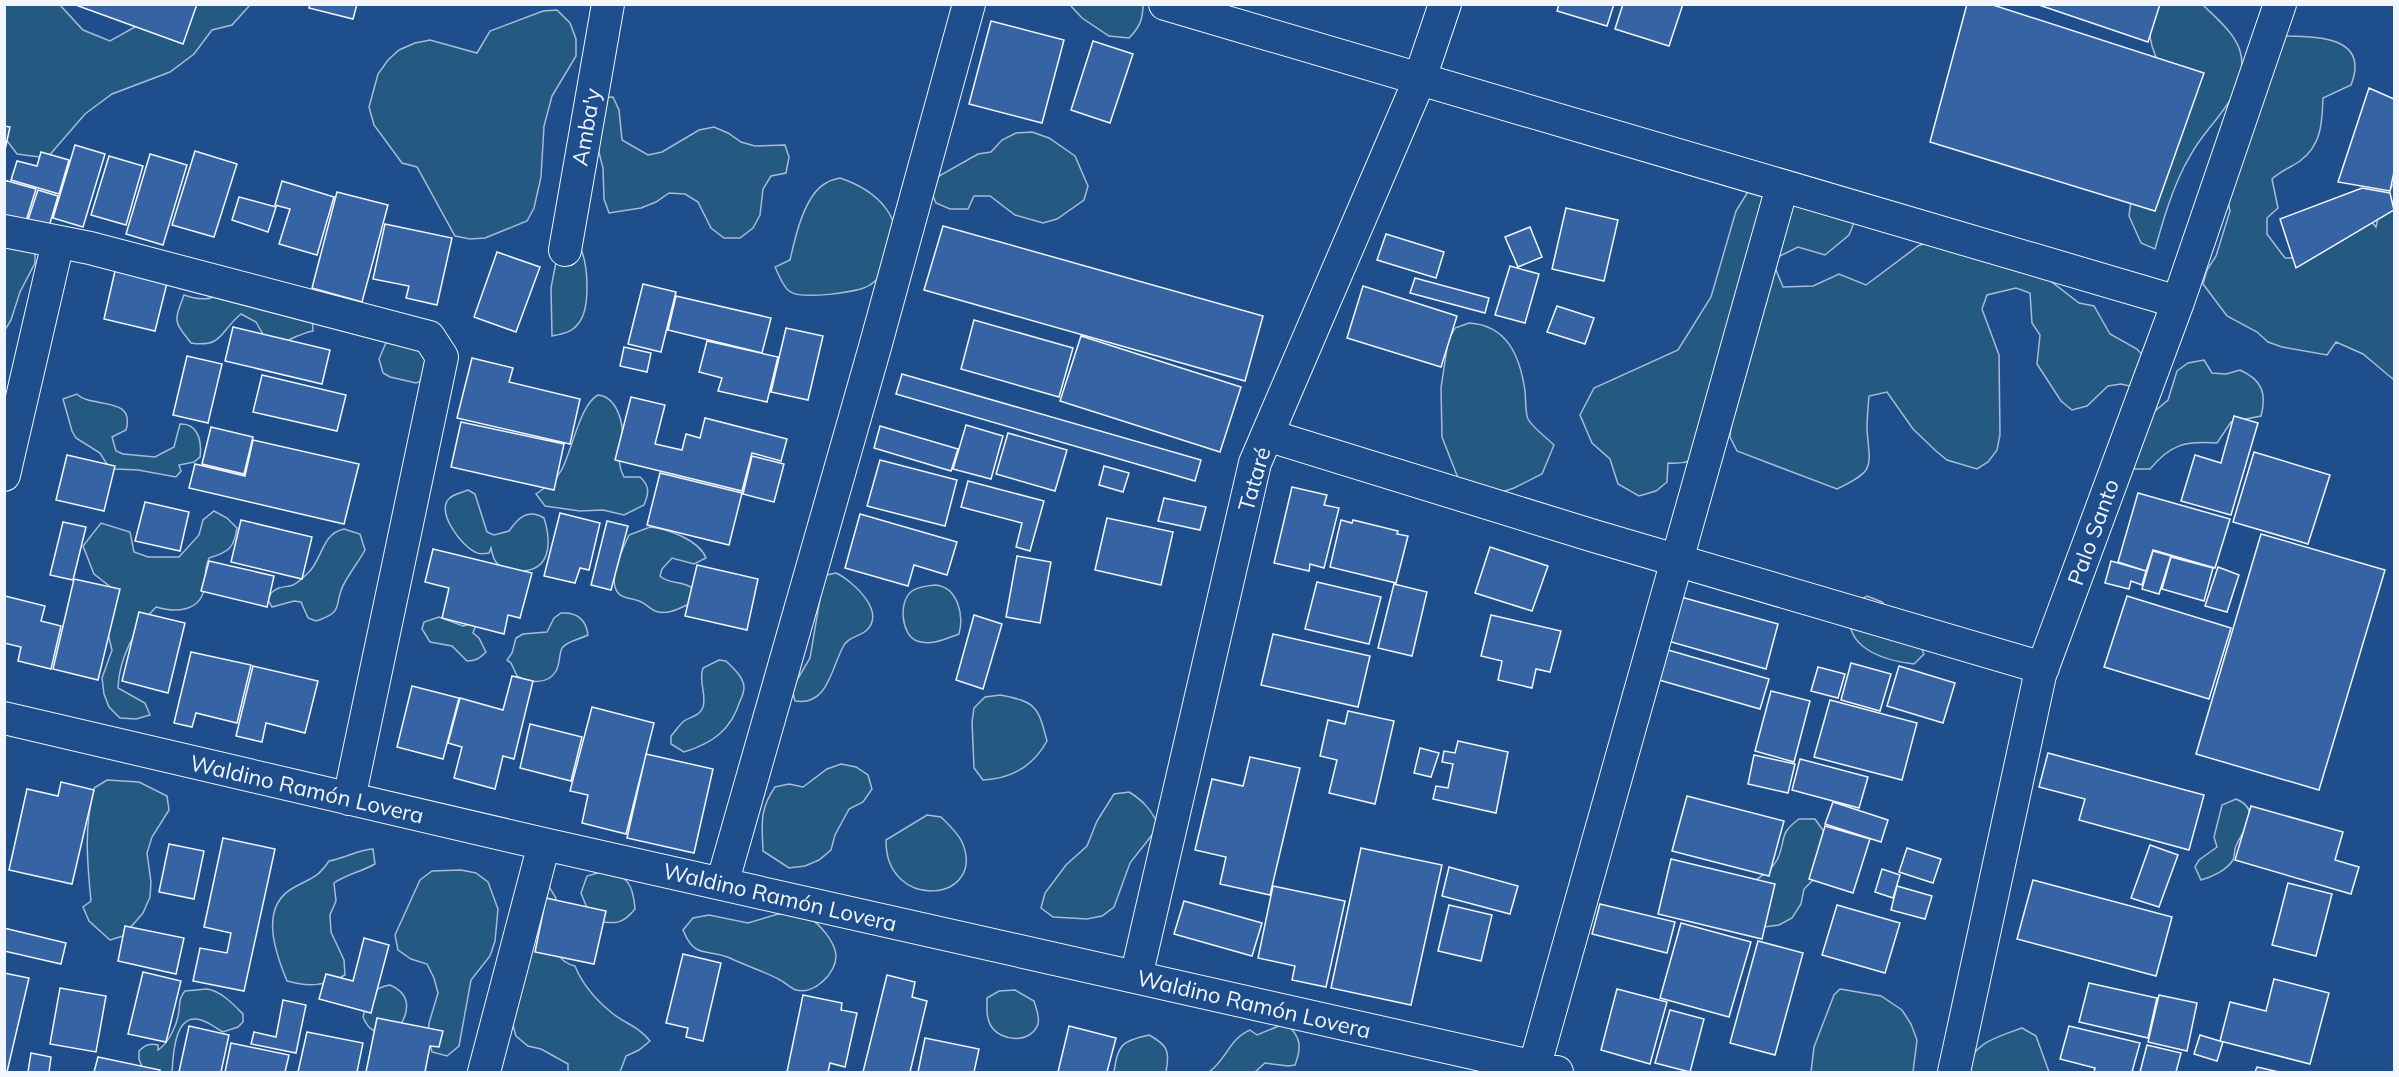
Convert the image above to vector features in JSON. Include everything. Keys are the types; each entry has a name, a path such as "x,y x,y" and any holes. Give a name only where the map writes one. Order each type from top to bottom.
{"street":[{"name":"Amba'y","path":"565,250 608,4"},
{"path":"722,884 875,346 969,4"},
{"path":"1165,4 1419,81 2178,302"},
{"name":"Tataré","path":"1136,977 1255,463 1419,81 1444,4"},
{"name":"Palo Santo","path":"1954,1072 2043,668 2178,302 2280,4"},
{"path":"1542,1071 1677,561 1782,187"},
{"path":"4,231 90,248 429,338 442,357 349,799"},
{"path":"4,475 58,242"},
{"path":"1267,435 1677,561 2043,668"},
{"name":"Waldino Ramón Lovera","path":"4,718 544,844 1542,1071"},
{"path":"484,1072 544,844"}],"shaded area":[{"path":"4,5 60,5 83,30 110,41 135,27 152,5 250,5 232,25 212,30 194,54 170,72 112,94 85,114 47,158 17,154 5,138"},
{"path":"1070,5 1143,5 1143,10 1140,23 1129,38 1109,36 1082,18"},
{"path":"2143,5 2203,5 2234,38 2240,51 2242,64 2241,76 2231,99 2196,146 2179,177 2155,249 2141,243 2129,216 2133,186 2166,85 2152,46"},
{"path":"557,10 570,23 576,39 576,56 552,96 544,126 541,177 534,208 527,221 485,238 470,239 455,236 417,167 402,163 374,125 369,107 378,74 399,50 415,43 430,40 477,53 490,31 543,11"},
{"path":"2285,36 2312,37 2338,42 2347,48 2353,57 2355,69 2351,85 2323,98 2321,124 2313,148 2300,161 2272,179 2278,208 2267,218 2267,234 2285,258 2300,258 2366,215 2376,227 2379,213 2394,182 2394,380 2363,354 2336,342 2327,355 2282,347 2268,342 2257,332 2227,316 2203,284 2207,270 2216,256 2230,211 2224,182"},
{"path":"613,97 619,110 622,140 648,155 662,152 699,130 714,127 741,142 755,146 785,145 789,157 786,173 771,176 763,189 760,215 753,228 740,238 724,238 711,228 698,202 685,194 669,193 641,208 609,213 604,199 603,168 588,109 598,98"},
{"path":"1032,132 1049,138 1075,156 1088,186 1084,200 1057,219 1043,223 1015,215 990,196 974,196 968,209 950,209 936,203 930,189 939,176 978,154 991,152 1002,140 1016,133"},
{"path":"840,178 866,190 886,208 895,232 894,245 889,259 874,283 864,288 829,294 795,294 784,286 775,267 790,260 802,218 812,197 826,183"},
{"path":"1752,185 1860,208 1849,235 1825,255 1798,247 1772,260 1783,287 1813,286 1839,274 1866,285 1918,246 1948,234 1976,229 1972,258 2001,265 2030,265 2079,303 2094,306 2110,334 2137,349 2157,371 2138,388 2121,384 2108,386 2087,406 2072,410 2061,401 2037,364 2040,335 2032,323 2030,293 2016,288 1987,295 1982,309 1999,355 2000,435 1997,450 1988,462 1977,469 1947,460 1936,451 1913,429 1887,392 1869,396 1868,467 1859,477 1837,489 1737,451 1730,437 1732,410 1715,440 1701,455 1681,463 1668,463 1667,482 1656,491 1639,496 1618,484 1610,459 1592,443 1580,415 1594,388 1678,350 1711,297 1736,211"},
{"path":"5,230 35,249 35,263 20,292 11,320 5,330"},
{"path":"581,249 587,287 587,298 582,317 578,324 566,333 552,336 551,288 557,257"},
{"path":"237,281 312,316 313,331 270,347 256,322 241,314 215,341 201,344 191,343 177,320 184,295 207,299 224,291"},
{"path":"1469,323 1493,330 1509,345 1523,378 1528,419 1554,445 1542,474 1502,492 1458,478 1442,437 1441,388 1448,341 1455,328"},
{"path":"423,337 430,378 416,383 383,373 379,359 388,338"},
{"path":"2204,360 2212,373 2226,374 2240,370 2253,378 2263,394 2261,416 2231,422 2217,443 2179,446 2165,454 2150,469 2135,469 2130,456 2142,415 2156,410 2168,400 2177,371 2188,363"},
{"path":"77,394 92,401 119,407 125,412 126,430 112,437 116,451 123,454 155,457 174,447 180,424 186,424 198,434 200,457 194,462 179,465 181,471 176,477 138,470 115,469 108,466 100,453 76,438 72,431 63,399"},
{"path":"598,395 610,400 618,412 622,433 620,467 624,477 640,477 646,483 648,493 644,505 624,515 603,510 580,511 545,506 536,494 553,481 561,471 581,418 586,408"},
{"path":"468,490 475,494 487,532 494,535 509,531 516,522 528,514 544,518 548,547 542,562 528,570 511,570 496,562 491,548 489,553 480,554 464,543 453,530 445,507 451,497"},
{"path":"214,511 227,518 237,528 232,545 221,554 209,558 203,595 193,606 179,610 156,607 141,624 121,666 118,688 145,703 150,715 136,719 120,718 109,707 104,694 102,678 112,650 105,622 117,592 94,574 83,546 101,523 130,532 134,552 148,557 179,557 199,535 203,520"},
{"path":"650,527 682,536 697,546 706,558 694,564 672,558 662,569 660,576 664,579 692,588 691,603 669,612 655,611 641,602 622,596 615,587 617,564 629,535"},
{"path":"344,529 360,534 365,550 345,582 332,614 316,621 308,618 301,602 294,601 272,607 268,600 271,593 293,585 303,578 313,567 326,541 336,532"},
{"path":"836,573 851,583 865,598 873,615 871,623 866,631 845,644 822,692 806,701 795,701 794,685 810,658 823,581 827,575"},
{"path":"935,585 949,591 958,603 961,619 959,634 933,642 917,641 912,638 905,625 903,610 905,602 915,589"},
{"path":"1867,596 1882,602 1892,614 1912,627 1924,654 1914,664 1876,654 1857,640 1852,631 1850,618 1853,604"},
{"path":"561,613 576,615 583,621 588,635 562,648 557,668 553,676 548,679 533,681 517,676 511,663 507,660 512,653 516,638 523,634 547,632 554,618"},
{"path":"439,617 463,626 477,622 473,633 479,638 486,652 478,659 467,661 452,646 430,642 422,629 424,622"},
{"path":"719,660 726,661 740,676 744,687 742,696 732,720 720,734 684,752 671,744 671,736 684,721 697,715 703,707 701,678 703,668"},
{"path":"1000,695 1022,700 1034,708 1041,720 1047,741 1035,758 1021,770 1003,777 983,780 974,768 972,722 974,708 985,697"},
{"path":"841,764 856,767 868,775 872,789 863,802 849,809 835,835 831,850 819,860 805,866 789,868 763,851 764,811 775,787 789,784 803,787 827,769"},
{"path":"107,780 139,782 167,796 169,810 152,837 147,853 151,882 150,897 143,913 123,936 110,940 89,921 83,907 91,901 87,844 91,803 94,788"},
{"path":"1129,792 1147,806 1159,826 1130,863 1114,907 1102,916 1087,919 1053,917 1041,908 1045,893 1066,865 1087,846 1097,821 1114,794"},
{"path":"2236,799 2249,809 2250,815 2235,848 2233,860 2219,873 2201,880 2195,867 2199,860 2217,847 2214,837 2222,805"},
{"path":"927,815 941,817 955,832 962,842 966,862 961,877 949,887 933,891 916,889 901,880 890,864 886,840"},
{"path":"1799,819 1815,819 1825,833 1815,878 1804,889 1801,904 1792,918 1779,925 1764,927 1744,889 1774,865 1785,834"},
{"path":"373,849 375,864 334,883 336,901 330,915 331,932 344,960 345,975 317,984 287,981 278,957 273,931 276,906 282,896 317,875 329,861"},
{"path":"461,870 476,873 488,882 498,909 495,941 490,956 471,980 459,1046 447,1056 432,1052 428,1037 429,1023 438,993 434,978 427,964 411,959 398,950 395,935 420,880 432,871"},
{"path":"601,872 623,878 633,893 635,909 622,921 613,923 596,921 587,908 581,893 587,876"},
{"path":"548,885 556,898 546,926 559,956 575,966 590,992 601,1003 650,1041 639,1050 626,1056 620,1072 568,1072 568,1064 541,1049 528,1046 516,1036 508,1008"},
{"path":"778,914 805,916 822,929 830,939 835,950 835,962 829,975 817,986 803,991 794,989 774,977 730,958 697,949 692,946 683,930 693,918 709,915 748,923"},
{"path":"390,985 397,989 405,999 407,1005 404,1018 397,1030 373,1030 363,1017 369,1000 379,988"},
{"path":"207,989 217,992 231,1002 243,1014 243,1022 238,1027 223,1032 204,1021 189,1020 183,1024 176,1040 172,1072 144,1072 139,1059 139,1051 152,1044 158,1045 158,1050 166,1043 175,1027 181,998 185,991"},
{"path":"1840,989 1881,996 1902,1010 1917,1040 1913,1072 1811,1072 1814,1047 1834,995"},
{"path":"1015,990 1034,1001 1038,1012 1038,1024 1029,1035 1023,1038 1008,1038 996,1031 989,1023 987,998 999,991"},
{"path":"1286,1023 1299,1042 1299,1053 1295,1065 1265,1063 1255,1072 1209,1072 1243,1034 1250,1030 1257,1035"},
{"path":"2022,1028 2036,1036 2049,1072 1963,1072 1973,1054 1987,1042"},
{"path":"1149,1035 1160,1042 1166,1050 1168,1059 1166,1072 1114,1072 1117,1056 1122,1046 1127,1042"}],"building":[{"path":"73,4 197,4 183,44"},
{"path":"310,4 357,4 353,19 309,8"},
{"path":"1559,4 1614,4 1607,26 1557,11"},
{"path":"1623,4 1683,4 1669,46 1615,29"},
{"path":"1967,4 1990,4 2204,73 2155,211 1930,142"},
{"path":"2036,4 2160,4 2148,42"},
{"path":"991,21 1064,40 1042,123 969,104"},
{"path":"1093,41 1133,54 1110,123 1071,110"},
{"path":"2369,88 2394,99 2394,172 2390,191 2338,182"},
{"path":"4,126 10,127 4,154"},
{"path":"75,145 105,154 83,227 53,218"},
{"path":"195,151 237,164 214,237 172,225"},
{"path":"41,152 69,160 59,194 11,180 17,161 37,166"},
{"path":"150,154 187,165 163,245 126,234"},
{"path":"109,156 143,166 126,225 91,215"},
{"path":"4,180 36,189 26,221 4,215"},
{"path":"282,181 334,197 317,255 279,244 290,209 275,205"},
{"path":"2362,188 2390,193 2394,210 2296,268 2280,219"},
{"path":"38,190 58,196 48,230 27,223"},
{"path":"337,192 388,205 362,302 312,288"},
{"path":"239,197 276,207 268,232 232,220"},
{"path":"1566,208 1618,220 1604,281 1552,269"},
{"path":"385,224 452,238 437,305 406,298 409,286 373,279"},
{"path":"943,226 1263,316 1245,381 924,290"},
{"path":"1530,227 1542,257 1518,267 1505,237"},
{"path":"1386,234 1444,252 1436,278 1377,260"},
{"path":"497,252 540,267 516,332 474,317"},
{"path":"1510,266 1539,274 1525,323 1495,315"},
{"path":"115,271 167,283 155,331 104,319"},
{"path":"1415,278 1489,298 1485,313 1410,293"},
{"path":"643,284 676,292 661,352 628,344"},
{"path":"1363,286 1457,316 1441,367 1347,338"},
{"path":"676,296 771,318 762,353 668,330"},
{"path":"1557,306 1594,318 1585,344 1547,332"},
{"path":"974,320 1073,348 1059,397 961,369"},
{"path":"233,327 330,350 322,384 225,361"},
{"path":"786,328 823,336 808,400 771,392"},
{"path":"1081,336 1241,387 1220,452 1060,401"},
{"path":"707,341 778,357 767,402 718,391 722,378 699,372"},
{"path":"624,347 651,353 647,372 620,366"},
{"path":"187,356 222,364 208,423 173,415"},
{"path":"472,358 513,368 509,382 580,399 570,444 457,418"},
{"path":"902,374 1201,460 1195,481 896,394"},
{"path":"262,375 346,395 337,431 253,412"},
{"path":"631,397 665,405 655,444 682,450 686,434 700,438 705,418 787,439 781,461 752,453 742,491 615,460"},
{"path":"2234,416 2258,423 2231,515 2181,501 2195,455 2221,463"},
{"path":"461,422 564,444 554,490 451,467"},
{"path":"966,425 1003,436 991,479 953,469"},
{"path":"880,426 958,449 951,471 874,448"},
{"path":"211,427 253,437 244,474 202,464"},
{"path":"1008,433 1067,450 1055,491 996,474"},
{"path":"253,440 359,464 344,524 189,488 195,464 245,476"},
{"path":"2254,452 2330,475 2308,544 2233,522"},
{"path":"67,455 115,466 104,511 56,500"},
{"path":"752,456 784,464 774,502 743,494"},
{"path":"880,460 957,480 945,526 867,506"},
{"path":"1104,466 1129,473 1123,492 1099,485"},
{"path":"660,473 742,493 729,545 647,525"},
{"path":"968,481 1044,501 1030,551 1016,547 1022,523 961,507"},
{"path":"1292,487 1327,495 1324,505 1339,508 1324,568 1310,564 1309,571 1274,563"},
{"path":"2138,493 2230,519 2215,568 2153,550 2146,571 2118,562"},
{"path":"1164,498 1206,507 1200,530 1158,521"},
{"path":"145,502 189,512 180,551 135,541"},
{"path":"560,513 600,523 589,570 580,568 575,583 544,576"},
{"path":"860,514 957,542 947,575 914,565 908,586 845,568"},
{"path":"1107,518 1173,532 1161,585 1095,570"},
{"path":"241,520 312,537 302,579 231,562"},
{"path":"1341,520 1352,523 1353,520 1398,531 1397,534 1408,536 1396,583 1330,567"},
{"path":"607,521 628,526 611,590 591,585"},
{"path":"63,522 86,527 73,580 50,575"},
{"path":"2261,534 2385,570 2319,790 2196,754"},
{"path":"1490,547 1548,566 1532,611 1475,593"},
{"path":"433,549 532,573 520,618 508,615 504,634 442,618 449,588 425,582"},
{"path":"2153,551 2171,556 2159,594 2142,589"},
{"path":"1017,556 1051,562 1040,623 1006,617"},
{"path":"2171,557 2213,568 2204,601 2162,589"},
{"path":"209,561 274,576 267,607 201,591"},
{"path":"2111,561 2146,571 2142,585 2131,581 2129,589 2105,583"},
{"path":"697,565 758,579 747,630 685,616"},
{"path":"2218,567 2239,575 2227,612 2205,606"},
{"path":"74,579 120,589 98,680 53,669"},
{"path":"1317,582 1381,597 1369,644 1305,629"},
{"path":"1394,584 1427,592 1412,656 1378,648"},
{"path":"5,596 45,606 41,621 61,626 51,669 18,661 21,647 4,643"},
{"path":"2127,596 2231,628 2209,699 2104,667"},
{"path":"1681,597 1778,624 1766,669 1668,641"},
{"path":"139,612 185,623 168,693 122,681"},
{"path":"974,615 1002,624 983,689 956,680"},
{"path":"1491,615 1561,631 1550,672 1536,669 1532,688 1498,680 1502,661 1481,656"},
{"path":"1273,634 1370,656 1358,707 1261,685"},
{"path":"1668,650 1769,679 1760,709 1659,680"},
{"path":"191,652 251,665 237,723 196,713 192,727 174,723"},
{"path":"1851,663 1891,674 1880,711 1841,700"},
{"path":"253,666 318,681 305,733 266,723 262,742 236,736"},
{"path":"1899,666 1955,683 1943,723 1887,706"},
{"path":"1818,667 1845,674 1838,698 1811,691"},
{"path":"512,676 533,681 514,759 503,756 495,789 454,778 462,747 448,743 460,698 503,710"},
{"path":"412,686 459,698 443,759 397,747"},
{"path":"1771,691 1810,701 1794,762 1755,751"},
{"path":"1830,700 1917,723 1902,780 1814,757"},
{"path":"592,707 654,723 626,834 582,823 588,795 570,791"},
{"path":"1348,711 1394,721 1375,804 1329,793 1337,760 1320,756 1328,720 1345,724"},
{"path":"530,724 582,737 571,781 520,768"},
{"path":"1458,741 1508,752 1496,813 1433,799 1436,786 1448,788 1453,764 1442,762 1444,751 1455,753"},
{"path":"1420,748 1439,753 1431,777 1414,773"},
{"path":"2048,753 2204,795 2189,850 2079,820 2085,799 2039,787"},
{"path":"646,754 713,769 694,853 627,838"},
{"path":"1754,755 1795,764 1788,793 1748,784"},
{"path":"1250,757 1300,768 1270,895 1220,884 1226,857 1195,850 1212,779 1243,786"},
{"path":"1800,759 1868,777 1859,808 1792,790"},
{"path":"61,782 94,790 72,884 9,870 27,789 58,796"},
{"path":"1687,796 1784,821 1769,876 1672,851"},
{"path":"1833,802 1888,820 1881,842 1825,824"},
{"path":"2251,806 2343,832 2335,860 2359,867 2351,894 2235,860"},
{"path":"1825,826 1870,839 1853,893 1809,879"},
{"path":"223,838 275,849 244,991 193,981 200,948 227,953 231,933 204,927"},
{"path":"169,844 204,851 194,899 159,892"},
{"path":"2150,845 2178,855 2159,907 2131,898"},
{"path":"1361,848 1442,865 1411,1005 1331,988"},
{"path":"1907,848 1941,859 1933,883 1899,872"},
{"path":"1671,859 1775,884 1762,939 1658,914"},
{"path":"1449,867 1518,886 1510,914 1442,896"},
{"path":"1882,869 1900,875 1893,898 1875,892"},
{"path":"2033,880 2172,917 2156,976 2017,939"},
{"path":"2288,883 2332,894 2316,956 2272,945"},
{"path":"1273,886 1345,901 1326,987 1292,980 1295,966 1258,958"},
{"path":"1897,886 1932,896 1925,919 1891,910"},
{"path":"546,898 606,911 594,964 535,952"},
{"path":"1184,901 1262,923 1252,956 1174,934"},
{"path":"1600,904 1675,922 1667,953 1592,934"},
{"path":"1449,905 1492,915 1481,961 1438,951"},
{"path":"1837,905 1900,923 1885,973 1822,955"},
{"path":"1681,923 1751,942 1729,1017 1660,998"},
{"path":"125,926 184,938 176,974 118,961"},
{"path":"4,928 66,943 61,964 4,951"},
{"path":"364,938 389,945 371,1013 319,999 326,974 353,981"},
{"path":"1758,941 1803,953 1775,1055 1730,1043"},
{"path":"683,954 721,963 703,1041 686,1037 688,1028 666,1023"},
{"path":"143,972 181,981 166,1042 128,1034"},
{"path":"4,973 29,978 7,1072 4,1072"},
{"path":"887,975 915,982 912,997 927,1001 910,1072 863,1072"},
{"path":"2274,979 2329,993 2310,1064 2220,1041 2230,1002 2266,1011"},
{"path":"2089,983 2157,998 2148,1038 2079,1022"},
{"path":"60,988 106,996 96,1052 50,1044"},
{"path":"1617,989 1667,1002 1650,1064 1601,1050"},
{"path":"803,995 842,1003 841,1010 857,1013 845,1067 830,1063 828,1072 787,1072"},
{"path":"2159,995 2197,1003 2187,1051 2148,1042"},
{"path":"283,1000 306,1005 296,1053 251,1044 254,1032 276,1037"},
{"path":"1670,1010 1704,1019 1690,1072 1655,1063"},
{"path":"377,1018 443,1031 439,1047 430,1046 425,1072 366,1072"},
{"path":"189,1026 229,1035 221,1072 179,1072"},
{"path":"1069,1026 1116,1038 1107,1072 1058,1072"},
{"path":"2069,1026 2140,1043 2132,1072 2094,1072 2095,1068 2060,1059"},
{"path":"307,1032 363,1043 357,1072 298,1072"},
{"path":"2200,1035 2223,1042 2217,1061 2194,1054"},
{"path":"925,1038 979,1049 974,1072 918,1072"},
{"path":"231,1043 289,1055 285,1072 225,1072"},
{"path":"2147,1045 2181,1053 2176,1072 2140,1072"},
{"path":"31,1053 51,1057 49,1072 28,1072"},
{"path":"98,1057 160,1070 160,1072 94,1072"},
{"path":"2257,1067 2279,1072 2255,1072"}]}
